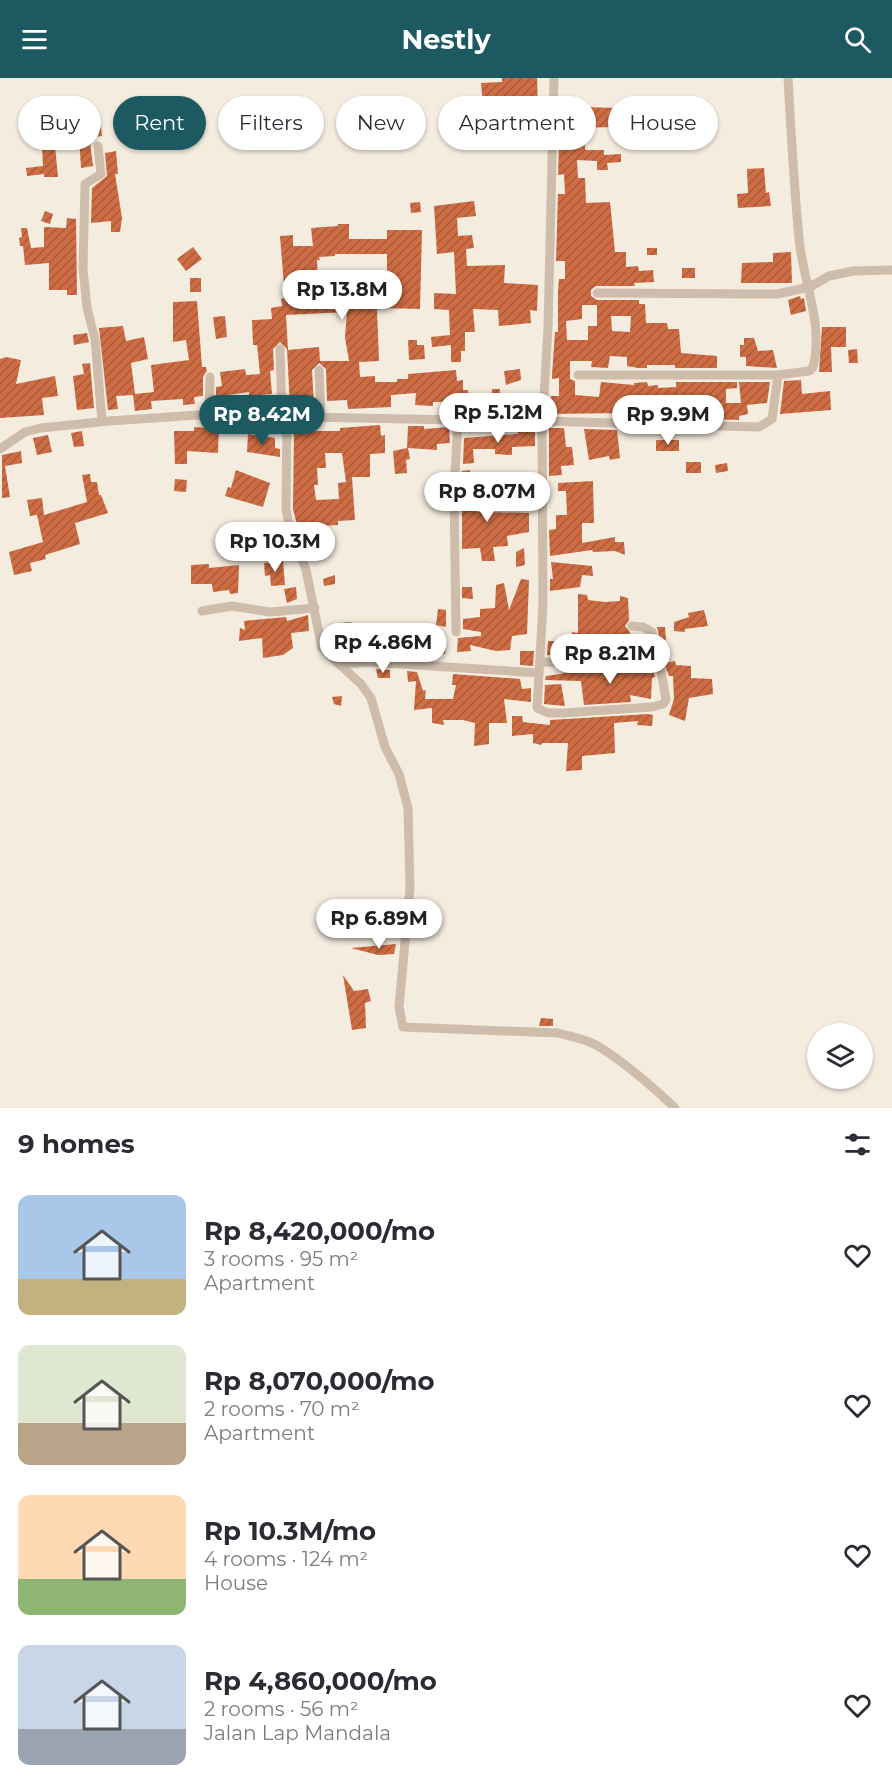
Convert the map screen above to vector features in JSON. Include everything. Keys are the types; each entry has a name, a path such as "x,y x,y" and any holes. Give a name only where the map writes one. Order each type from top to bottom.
{"street":[{"path":"555,78 548,328 544,395 538,410 541,421 543,604 537,708 548,713 563,713 663,704 666,695 661,670 656,664 652,632 643,627 632,626"},
{"path":"578,375 778,375 809,371 813,367 814,328 810,287 799,241 788,78"},
{"path":"98,150 100,174 85,184 83,268 87,308 95,339 102,421"},
{"path":"597,292 777,294 810,287 829,276 854,271 892,270"},
{"path":"280,349 286,510 315,608 322,648 361,684 371,698 385,747 399,774 406,799 410,888 399,1007 403,1027 558,1033 583,1040 598,1046 655,1089 675,1108"},
{"path":"319,370 321,418"},
{"path":"541,421 759,427 772,419 778,375"},
{"path":"209,415 210,377"},
{"path":"0,449 26,432 102,421 209,415 458,420 518,418 538,410"},
{"path":"456,632 454,491 458,420"},
{"path":"202,611 232,606 270,612 315,608"},
{"path":"339,664 370,662 539,673"},
{"path":"540,662 656,664"}],"building":[{"path":"502,78 537,78 538,96 482,96 481,83 502,82"},
{"path":"596,107 608,108 608,127 596,127"},
{"path":"42,150 55,150 58,177 44,177 44,174 27,176 26,168 43,166"},
{"path":"80,150 91,150 93,166 81,168"},
{"path":"559,150 604,150 604,155 621,154 621,162 607,163 608,170 597,170 597,161 577,160 578,178 585,178 586,203 610,202 615,252 626,252 626,267 638,266 639,271 653,270 654,282 634,283 635,286 596,286 591,290 591,296 597,300 639,300 639,304 645,304 646,323 667,323 668,329 679,329 681,353 717,356 717,368 647,365 647,368 638,368 627,366 627,357 610,356 608,368 591,367 592,361 570,361 570,379 575,381 575,395 599,397 601,382 634,385 634,383 647,382 648,386 658,385 658,388 676,387 676,382 737,382 737,388 726,389 726,403 741,403 739,382 770,382 767,403 747,405 748,414 739,416 739,420 710,419 696,415 672,418 627,417 627,413 548,414 551,396 559,396 559,378 552,379 552,375 555,332 558,332 559,279 565,279 565,261 556,261 558,194 565,194 564,174 558,175","holes":["582,305 597,305 597,326 588,326 588,340 567,340 566,321 582,319","611,316 631,316 630,332 612,331"]},
{"path":"116,151 118,174 115,174 122,218 120,232 111,232 111,221 91,223 92,188 107,176 105,153"},
{"path":"764,168 766,193 769,192 771,206 738,208 737,194 748,193 747,169"},
{"path":"474,201 476,216 457,218 458,236 472,235 474,248 466,249 467,266 505,265 504,283 538,285 537,311 530,310 531,323 499,326 498,310 473,309 475,332 465,332 465,351 461,351 461,362 451,362 451,345 432,347 431,337 450,335 449,310 434,309 434,293 456,294 454,252 437,254 434,206"},
{"path":"420,202 421,212 411,213 410,203"},
{"path":"45,211 53,214 50,224 41,221"},
{"path":"67,218 76,219 77,295 67,295 67,290 49,290 49,263 25,265 23,246 20,246 21,228 27,228 31,248 44,247 44,227 66,228"},
{"path":"338,224 349,224 349,239 387,239 387,230 422,230 420,309 380,308 377,310 379,361 359,362 360,377 375,376 375,382 397,382 397,379 408,379 408,374 456,370 457,381 463,380 463,390 468,390 469,406 449,407 449,402 433,402 433,406 415,405 416,393 391,395 391,407 348,409 347,400 327,401 326,369 319,363 312,370 314,405 290,406 287,349 280,342 273,349 274,370 270,371 272,394 249,396 249,392 221,396 221,407 216,407 216,387 222,386 220,372 245,369 246,375 260,374 257,345 253,345 252,320 272,319 271,308 282,306 281,299 285,298 280,236 293,235 293,246 313,246 311,228 338,226","holes":["335,254 387,254 387,293 336,293 336,298 319,299 317,260 320,260 319,257 335,256","347,312 345,337 349,361 320,361 319,347 288,350 286,315"]},
{"path":"193,247 202,259 186,271 177,259"},
{"path":"647,248 657,248 657,255 647,255"},
{"path":"791,252 792,283 741,283 742,263 773,262 773,253"},
{"path":"682,268 695,268 695,278 682,278"},
{"path":"190,278 201,278 201,292 190,292"},
{"path":"800,296 801,299 804,298 806,311 791,315 788,300"},
{"path":"197,301 202,367 206,367 207,371 203,377 203,396 194,397 195,404 183,405 183,399 151,401 152,409 135,411 133,395 116,396 118,409 108,410 99,328 123,326 126,341 144,337 148,359 131,363 135,394 154,392 151,365 189,360 186,340 173,342 173,302"},
{"path":"225,316 227,337 216,339 213,317"},
{"path":"822,327 846,327 846,347 831,347 832,372 819,372"},
{"path":"87,333 89,342 74,345 73,335"},
{"path":"744,338 754,338 758,351 773,350 777,368 746,366 746,357 740,357 740,345 744,345"},
{"path":"408,340 417,340 417,345 424,345 425,359 409,360"},
{"path":"857,349 858,363 849,363 848,350"},
{"path":"6,357 21,360 16,384 55,376 58,396 42,398 44,415 0,418 0,359"},
{"path":"90,363 94,408 77,410 73,376 84,374 82,364"},
{"path":"520,369 521,380 506,385 504,371"},
{"path":"801,380 802,394 830,391 831,410 780,414 784,381"},
{"path":"492,389 500,389 499,408 491,407"},
{"path":"208,423 219,424 218,453 187,451 187,464 175,464 174,431 194,431 194,427 208,428"},
{"path":"380,425 381,436 385,435 385,453 370,454 370,477 352,477 355,520 338,521 338,525 320,526 320,528 298,529 293,509 294,431 315,428 315,431 340,431 340,428","holes":["325,453 342,453 346,482 338,483 339,499 316,500 314,485 318,485 317,468 326,468"]},
{"path":"408,426 424,426 424,429 449,427 450,443 437,444 437,450 408,448 410,459 406,460 407,473 395,474 393,451 407,448"},
{"path":"549,428 564,428 566,447 572,447 574,465 561,466 562,475 549,476"},
{"path":"518,429 535,429 535,446 512,447 512,455 495,454 495,449 473,449 474,463 463,464 464,438 518,434"},
{"path":"584,429 617,430 620,458 610,460 609,456 589,460"},
{"path":"82,431 84,446 74,447 71,433"},
{"path":"248,434 275,438 275,448 280,449 280,457 247,452"},
{"path":"48,435 52,452 37,455 33,438"},
{"path":"656,440 679,440 679,451 656,451"},
{"path":"21,451 22,463 5,466 10,497 2,498 2,455"},
{"path":"686,462 701,462 701,473 686,473"},
{"path":"727,463 728,471 716,473 715,465"},
{"path":"236,470 270,483 263,507 225,496 228,487 231,488"},
{"path":"470,470 471,482 478,481 477,512 529,513 529,532 507,536 508,546 493,547 495,561 482,561 480,548 462,549 462,471"},
{"path":"90,474 91,482 97,482 99,495 108,513 75,523 80,544 45,555 46,559 30,563 32,571 14,575 9,552 43,542 37,515 30,516 27,500 42,498 44,515 87,502 82,475"},
{"path":"175,479 187,480 186,492 174,491"},
{"path":"593,481 594,523 582,523 582,543 615,537 615,542 624,542 625,555 615,551 593,552 592,550 550,556 549,530 556,529 556,515 567,515 566,491 558,491 558,483"},
{"path":"524,548 525,565 516,567 516,552"},
{"path":"283,561 285,585 271,586 270,575 265,576 264,563"},
{"path":"551,562 592,566 593,576 582,575 580,587 550,591 550,579 553,579"},
{"path":"209,564 209,568 239,565 238,593 230,594 229,590 213,592 212,584 191,584 191,565"},
{"path":"335,575 335,584 324,586 323,579"},
{"path":"521,579 529,580 527,634 512,636 510,650 496,651 470,645 471,651 457,652 458,638 481,636 481,632 463,629 463,619 480,617 480,609 495,608 496,585 504,583 509,610"},
{"path":"296,587 297,599 287,603 284,589"},
{"path":"462,587 472,587 473,599 462,598"},
{"path":"578,594 587,595 588,600 605,602 620,601 620,596 628,598 629,620 625,626 630,632 630,647 605,652 606,650 583,645 582,656 547,655 548,641 572,641 572,632 578,633"},
{"path":"438,609 446,610 446,627 436,625"},
{"path":"704,610 708,626 685,629 685,632 674,631 674,622 689,617 688,613"},
{"path":"308,615 309,631 291,633 293,648 283,655 263,658 262,638 239,641 240,628 245,630 244,621 286,617 287,621"},
{"path":"351,622 353,632 345,635 340,623"},
{"path":"657,627 665,627 666,640 660,641"},
{"path":"378,628 394,628 396,656 370,655 369,648 381,647"},
{"path":"446,638 445,654 437,654 436,639"},
{"path":"646,638 647,657 631,657 636,642"},
{"path":"361,645 363,654 352,655 349,648"},
{"path":"520,651 534,651 533,666 520,665"},
{"path":"675,661 676,665 691,666 691,678 712,679 713,694 689,698 685,721 669,715 674,699 673,676 669,676 664,663"},
{"path":"376,669 390,670 390,678 378,678"},
{"path":"586,670 653,671 655,677 652,678 651,699 630,695 631,702 584,705 581,681 545,680 546,676"},
{"path":"407,671 417,672 423,691 426,690 425,699 453,699 456,685 452,685 453,674 520,679 522,689 531,688 531,702 504,699 507,723 489,723 489,744 474,746 475,723 463,720 443,720 444,725 432,723 432,708 414,710 416,681 408,682"},
{"path":"561,684 565,706 544,704 545,685"},
{"path":"342,696 341,706 334,704 332,697"},
{"path":"653,715 652,726 637,725 638,721 614,723 615,753 582,756 582,770 566,771 568,743 542,743 541,745 533,743 533,734 512,736 512,716 522,716 523,722 550,725 550,720"},
{"path":"396,944 394,954 378,955 351,948"},
{"path":"343,975 354,991 368,989 371,1001 365,1003 366,1028 352,1030"},
{"path":"541,1018 553,1019 553,1026 539,1026"}]}
